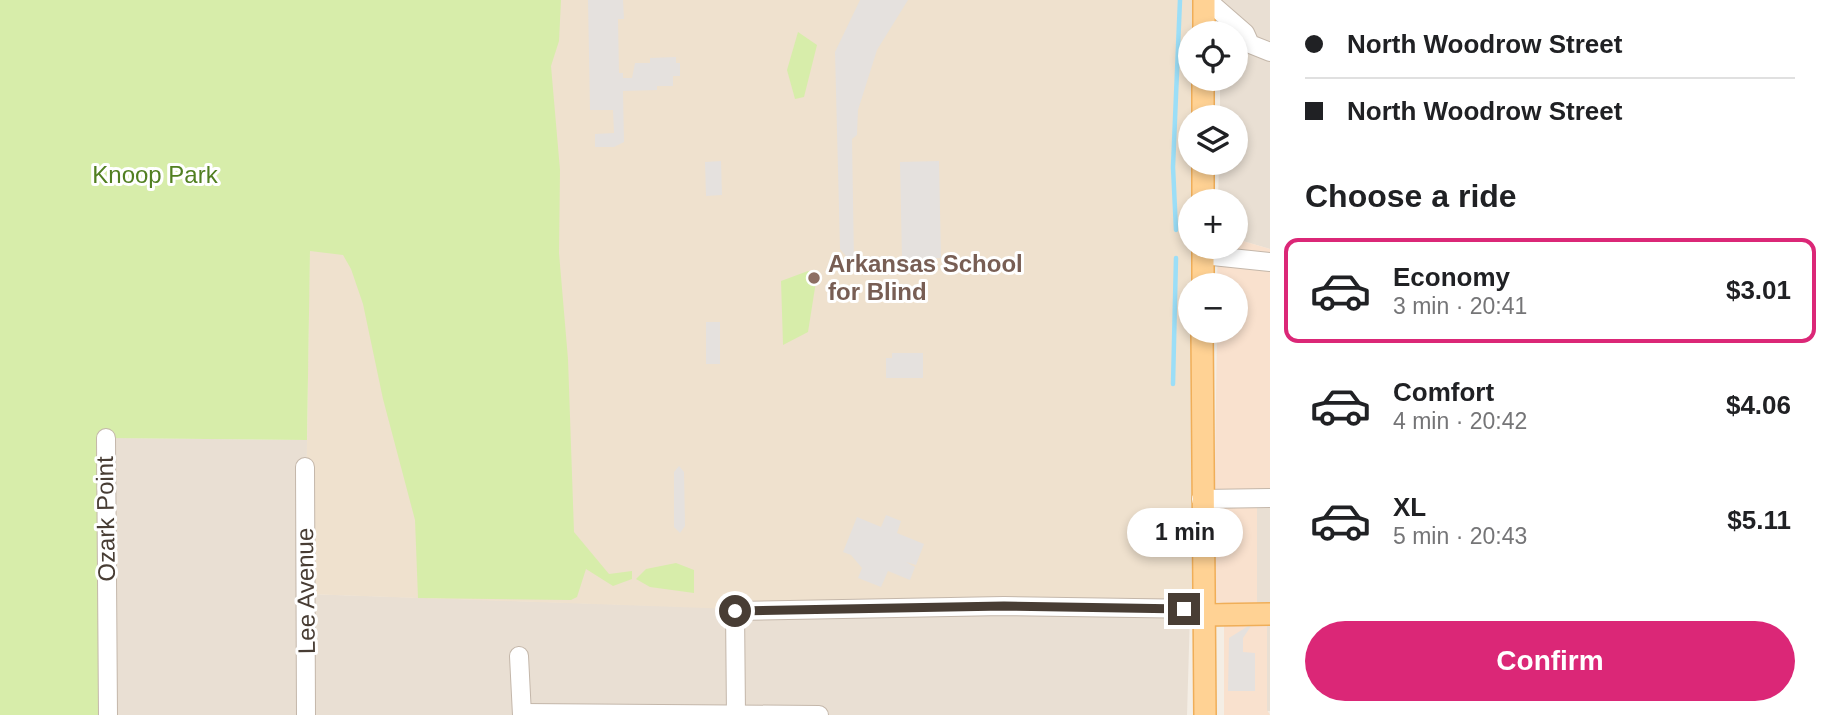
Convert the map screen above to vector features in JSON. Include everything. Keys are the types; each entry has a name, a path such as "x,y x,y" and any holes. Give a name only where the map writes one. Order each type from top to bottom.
{"main road":[{"path":"1204,21 1205,0"},
{"path":"1202,343 1205,715"},
{"path":"1203,612 1270,614"}],"street":[{"path":"1205,0 1230,21"},
{"path":"1248,49 1270,52"},
{"path":"1248,258 1270,262"},
{"name":"Ozark Point","path":"106,438 108,715"},
{"name":"Lee Avenue","path":"305,467 306,715"},
{"path":"1202,499 1270,498"},
{"path":"736,715 735,610 1004,606 1203,612"},
{"path":"519,656 522,714 819,715"}],"shaded area":[{"path":"313,0 1204,0 1204,21 1178,21 1178,91 1203,91 1203,105 1178,105 1178,175 1203,175 1203,189 1178,189 1178,259 1203,259 1203,273 1178,273 1178,343 1202,343 1203,615 735,609 305,594"},
{"path":"588,0 623,0 624,19 618,19 619,73 623,73 623,78 632,78 635,63 650,63 650,58 676,57 676,63 680,63 680,76 673,76 673,86 657,86 657,90 623,91 624,142 614,147 595,147 595,134 614,133 613,110 590,110"},
{"path":"860,0 908,0 877,50 858,110 857,135 852,139 854,261 850,261 840,249 835,52"},
{"path":"1222,0 1270,0 1270,249 1248,243 1248,189 1218,189 1219,175 1248,175 1248,105 1220,105 1220,91 1248,91 1248,21 1221,21"},
{"path":"721,161 722,195 706,196 705,162"},
{"path":"939,161 941,258 902,259 900,162"},
{"path":"1248,243 1270,249 1270,504 1257,504 1257,603 1267,604 1267,710 1270,715 1224,715 1224,603 1213,601 1217,343 1248,343 1248,273 1217,273 1218,259 1248,259"},
{"path":"706,322 720,322 720,364 706,364"},
{"path":"892,353 923,353 923,378 886,378 886,358 892,358"},
{"path":"116,438 307,440 306,594 727,608 1190,613 1187,715 116,715"},
{"path":"679,466 684,472 685,526 680,533 674,527 674,472"},
{"path":"1257,503 1270,504 1270,711 1267,711 1257,604"},
{"path":"886,515 901,521 897,533 924,544 916,565 906,562 915,567 910,580 888,571 881,587 858,578 862,568 851,555 843,552 857,517 881,527"},
{"path":"1253,623 1243,638 1243,652 1255,653 1255,691 1228,691 1229,638"}],"green space":[{"name":"Knoop Park","path":"0,0 561,0 559,41 551,66 560,170 559,253 568,359 574,532 609,574 632,571 632,579 613,586 586,569 577,597 571,600 418,598 415,520 383,399 363,304 351,269 343,255 310,251 307,440 106,438 109,715 0,715"},
{"path":"798,32 817,45 804,97 795,99 787,70"},
{"path":"808,271 817,275 808,332 783,345 781,281"},
{"path":"676,563 694,570 694,593 650,587 636,579 646,569"}],"waterway":[{"path":"1176,230 1173,167 1180,0"},
{"path":"1173,384 1176,258"}],"place":[{"name":"Arkansas School for Blind","path":"814,278"}],"route":[{"path":"735,611 1004,606 1184,609"}]}
